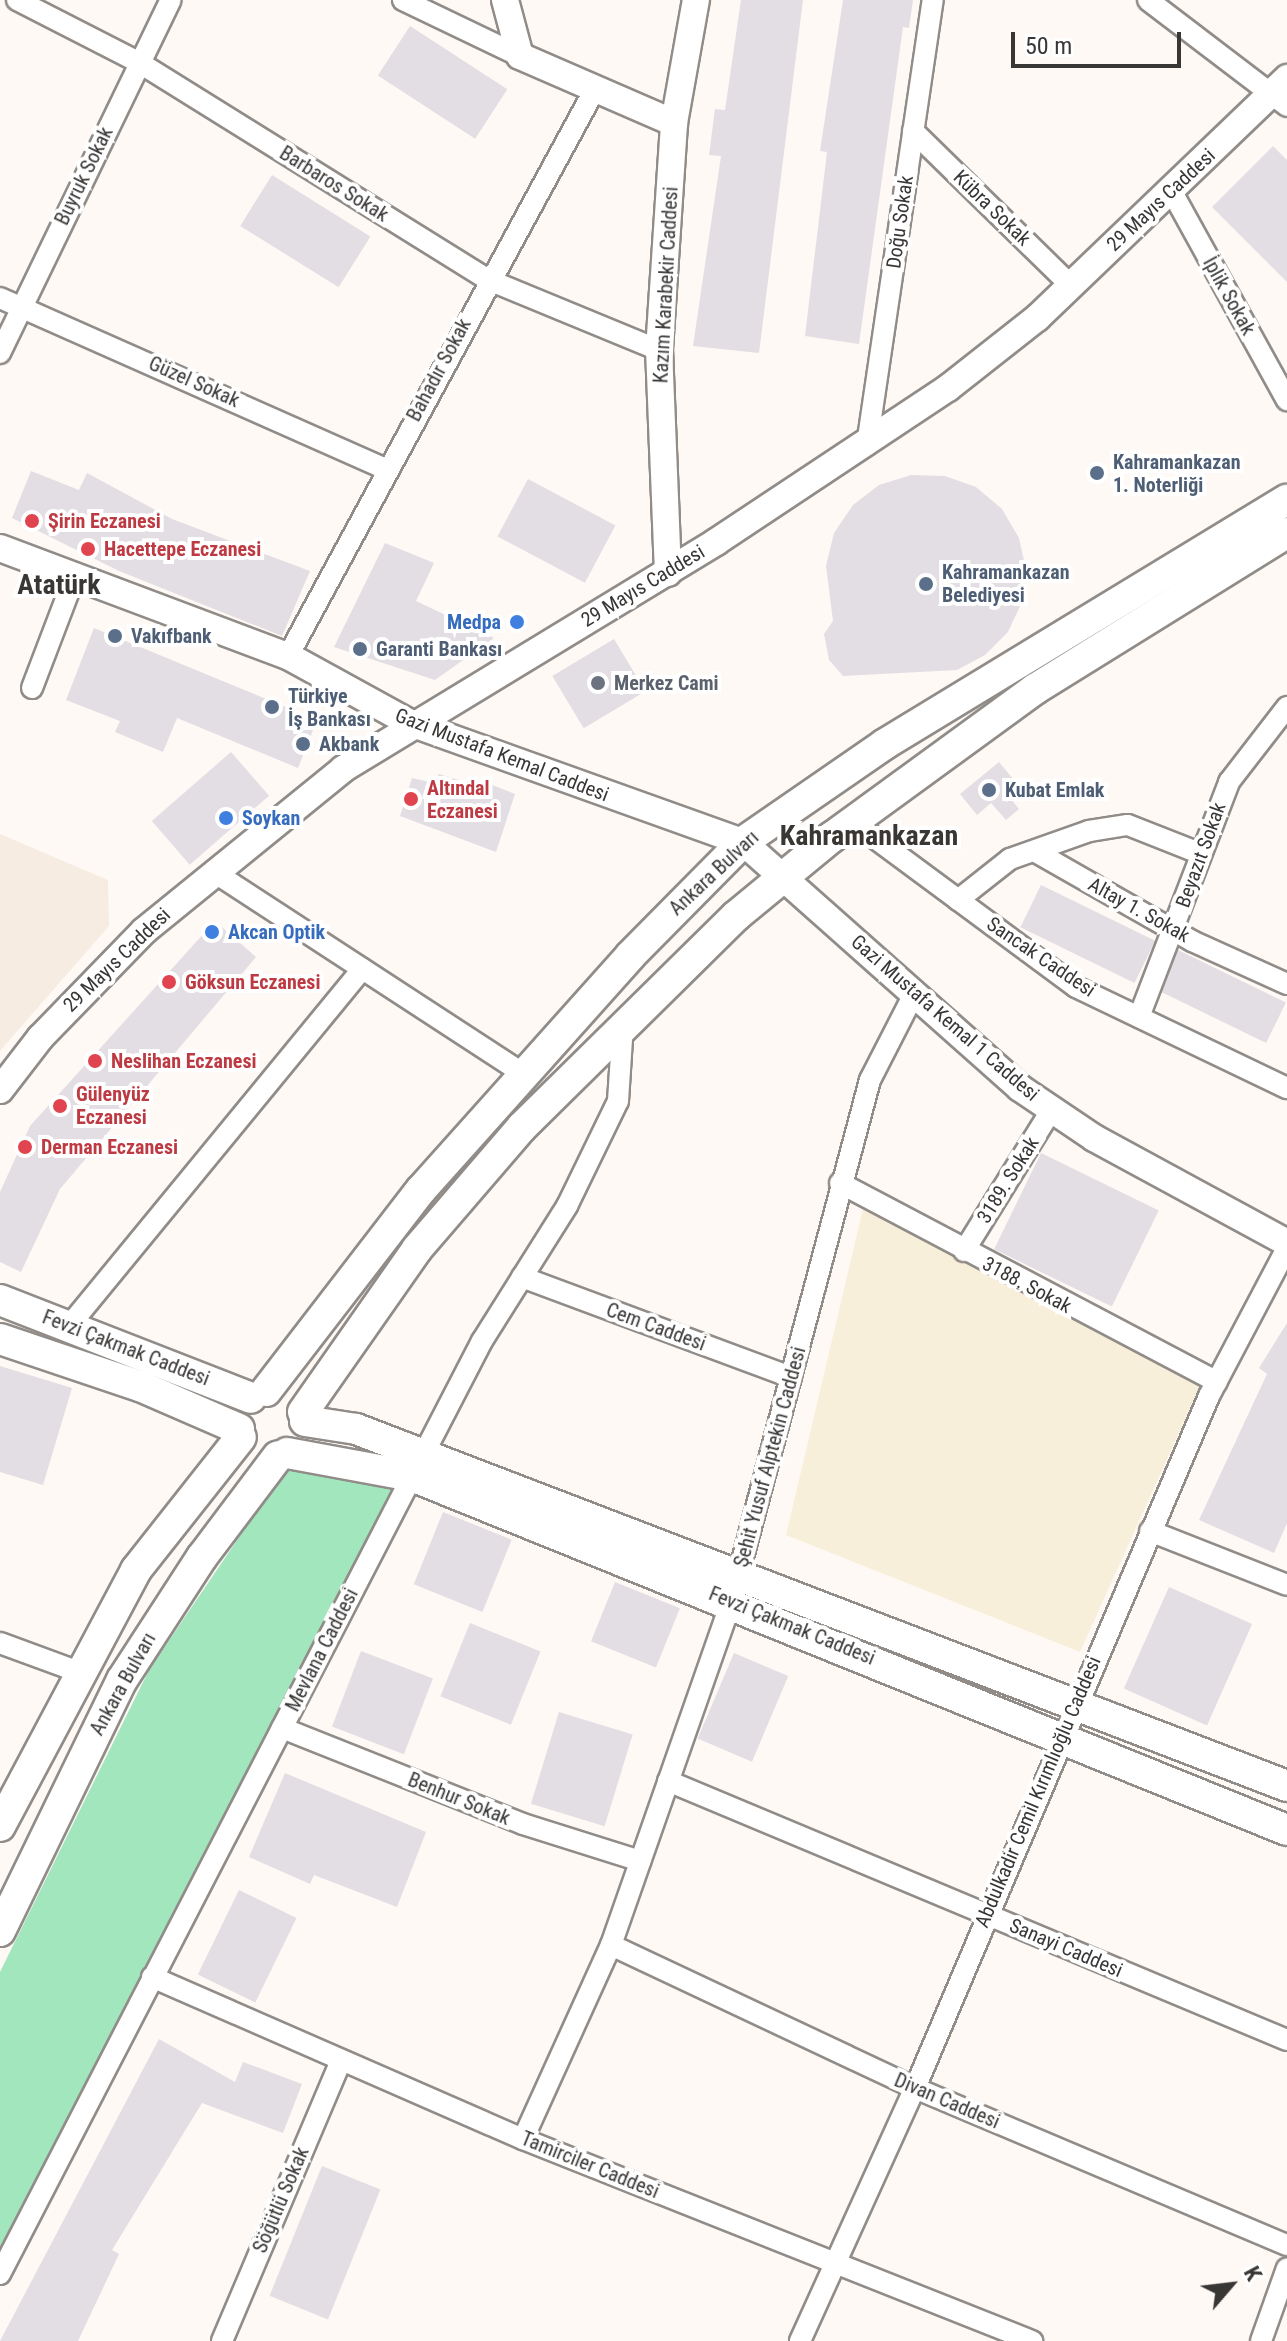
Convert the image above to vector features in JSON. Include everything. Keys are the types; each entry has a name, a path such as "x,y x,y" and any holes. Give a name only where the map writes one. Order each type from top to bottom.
{"main road":[{"name":"Ankara Bulvarı","path":"258,1394 374,1243 524,1074 743,842 885,744 1287,500"},
{"path":"240,1433 260,1455 283,1455 301,1440 304,1417 417,1249 522,1127 623,1023 782,877 1072,664 1287,533"},
{"name":"Fevzi Çakmak Caddesi","path":"0,1300 258,1394"},
{"name":"Fevzi Çakmak Caddesi","path":"0,1339 140,1386 240,1433"},
{"path":"0,1826 79,1672 136,1570 240,1433 258,1394 291,1397 304,1417"},
{"name":"Fevzi Çakmak Caddesi","path":"304,1417 356,1429 418,1465 735,1588 1075,1701 1287,1786"},
{"name":"Ankara Bulvarı","path":"0,1931 122,1680 202,1557 283,1455"},
{"name":"Fevzi Çakmak Caddesi","path":"283,1455 418,1465"},
{"name":"Fevzi Çakmak Caddesi","path":"735,1588 1061,1734 1287,1830"}],"street":[{"name":"Barbaros Sokak","path":"17,0 140,63 489,280 659,350"},
{"name":"Buyruk Sokak","path":"0,353 171,0"},
{"path":"403,0 520,56 674,123"},
{"path":"505,0 520,56"},
{"name":"Kazım Karabekir Caddesi","path":"668,573 659,350 674,123 696,0"},
{"name":"Doğu Sokak","path":"867,445 933,0"},
{"path":"1148,0 1282,92"},
{"name":"Bahadır Sokak","path":"288,656 386,469 596,87"},
{"name":"29 Mayıs Caddesi","path":"0,1090 73,1001 214,872 410,723 668,573 867,445 995,353 1282,92"},
{"name":"Kübra Sokak","path":"913,131 1070,285"},
{"name":"İplik Sokak","path":"1172,192 1287,400"},
{"name":"Güzel Sokak","path":"0,298 22,305 386,469"},
{"name":"Gazi Mustafa Kemal Caddesi","path":"0,548 288,656 410,723 743,842"},
{"path":"32,688 74,578"},
{"name":"Beyazıt Sokak","path":"1139,1017 1174,931 1199,853 1229,782 1287,707"},
{"name":"Sancak Caddesi","path":"853,822 1076,987 1287,1088"},
{"path":"958,900 1010,859 1089,831 1128,825 1199,853"},
{"name":"Gazi Mustafa Kemal 1 Caddesi","path":"743,842 914,994 1052,1109 1287,1245"},
{"name":"Altay 1. Sokak","path":"1036,852 1174,931 1287,984"},
{"path":"214,872 524,1074"},
{"path":"69,1326 362,969"},
{"name":"Şehit Yusuf Alptekin Caddesi","path":"523,2139 611,1945 735,1588 840,1183 870,1080 914,994"},
{"name":"Mevlana Caddesi","path":"0,2274 418,1465 522,1277 567,1206 618,1101 623,1023"},
{"name":"3189. Sokak","path":"964,1251 1052,1109"},
{"name":"3188. Sokak","path":"840,1183 1217,1382"},
{"name":"Abdulkadir Cemil Kırımlıoğlu Caddesi","path":"800,2341 915,2088 1061,1734 1150,1531 1217,1382 1287,1245"},
{"name":"Cem Caddesi","path":"522,1277 791,1377"},
{"path":"1150,1531 1287,1585"},
{"path":"0,1643 79,1672"},
{"name":"Benhur Sokak","path":"282,1728 523,1824 640,1861"},
{"name":"Sanayi Caddesi","path":"668,1781 1287,2040"},
{"name":"Divan Caddesi","path":"611,1945 915,2088 1287,2245"},
{"name":"Tamirciler Caddesi","path":"152,1977 523,2139 1032,2341"},
{"name":"Söğütlü Sokak","path":"222,2341 341,2060"},
{"path":"1261,2341 1287,2268"}],"shaded area":[{"path":"0,834 108,880 109,926 0,1051"},
{"path":"866,1196 1209,1366 1080,1652 786,1535"}],"green space":[{"path":"288,1465 398,1483 0,2252 0,1972 149,1670"}],"building":[{"path":"741,0 803,0 759,353 693,346 721,156 709,155 715,109 725,110"},
{"path":"843,0 913,0 909,28 903,27 859,344 805,336 827,152 820,151"},
{"path":"410,26 507,89 475,139 378,75"},
{"path":"1273,146 1287,160 1287,282 1212,207"},
{"path":"272,175 370,236 339,287 240,226"},
{"path":"31,471 79,490 87,473 172,519 310,571 282,636 119,571 12,518"},
{"name":"Kahramankazan Belediyesi","path":"911,475 945,476 976,487 1002,509 1019,538 1026,570 1022,602 1008,632 985,655 957,670 843,676 829,660 824,634 833,621 826,566 834,533 853,505 879,485"},
{"path":"528,479 615,525 585,583 497,536"},
{"path":"385,543 434,563 416,601 494,638 435,680 334,647"},
{"path":"94,628 317,720 298,768 177,718 163,752 115,732 120,721 66,700"},
{"name":"Merkez Cami","path":"614,639 645,691 584,728 552,676"},
{"path":"231,752 269,796 190,865 152,821"},
{"name":"Kubat Emlak","path":"999,762 1018,785 1007,794 1019,809 1006,820 991,803 977,815 960,794"},
{"path":"439,774 472,784 474,778 515,794 496,852 400,816 412,778 434,783"},
{"path":"1041,885 1155,941 1135,983 1020,927"},
{"path":"215,921 256,957 60,1189 21,1272 0,1262 0,1192 30,1126"},
{"path":"1178,950 1286,1003 1266,1043 1158,990"},
{"path":"1041,1153 1159,1210 1112,1307 994,1249"},
{"path":"1287,1323 1287,1523 1274,1553 1199,1520 1267,1374 1259,1368"},
{"path":"0,1366 72,1388 43,1485 0,1472"},
{"path":"443,1512 512,1540 482,1612 414,1584"},
{"path":"615,1582 680,1608 656,1668 591,1641"},
{"path":"1169,1587 1252,1624 1207,1725 1124,1688"},
{"path":"470,1623 540,1651 511,1725 440,1696"},
{"path":"361,1651 433,1679 404,1754 332,1727"},
{"path":"734,1653 788,1676 752,1762 698,1739"},
{"path":"559,1712 633,1735 605,1826 531,1804"},
{"path":"285,1773 426,1832 397,1907 314,1875 310,1884 249,1857"},
{"path":"239,1890 297,1918 255,2003 198,1974"},
{"path":"159,2039 235,2082 243,2062 302,2084 283,2133 202,2103 112,2250 119,2254 78,2341 0,2341"},
{"path":"322,2166 380,2190 328,2319 270,2296"}],"place":[{"name":"Kahramankazan 1. Noterliği","path":"1097,473"},
{"name":"Şirin Eczanesi","path":"32,521"},
{"name":"Hacettepe Eczanesi","path":"88,549"},
{"name":"Kahramankazan Belediyesi","path":"926,584"},
{"name":"Medpa","path":"517,622"},
{"name":"Vakıfbank","path":"115,636"},
{"name":"Garanti Bankası","path":"360,649"},
{"name":"Merkez Cami","path":"598,683"},
{"name":"Türkiye İş Bankası","path":"272,707"},
{"name":"Akbank","path":"303,744"},
{"name":"Kubat Emlak","path":"989,790"},
{"name":"Altındal Eczanesi","path":"411,799"},
{"name":"Soykan","path":"226,818"},
{"name":"Akcan Optik","path":"212,932"},
{"name":"Göksun Eczanesi","path":"169,982"},
{"name":"Neslihan Eczanesi","path":"95,1061"},
{"name":"Gülenyüz Eczanesi","path":"60,1106"},
{"name":"Derman Eczanesi","path":"25,1147"}],"district":[{"name":"Atatürk","path":"59,585"},
{"name":"Kahramankazan","path":"869,836"}]}
